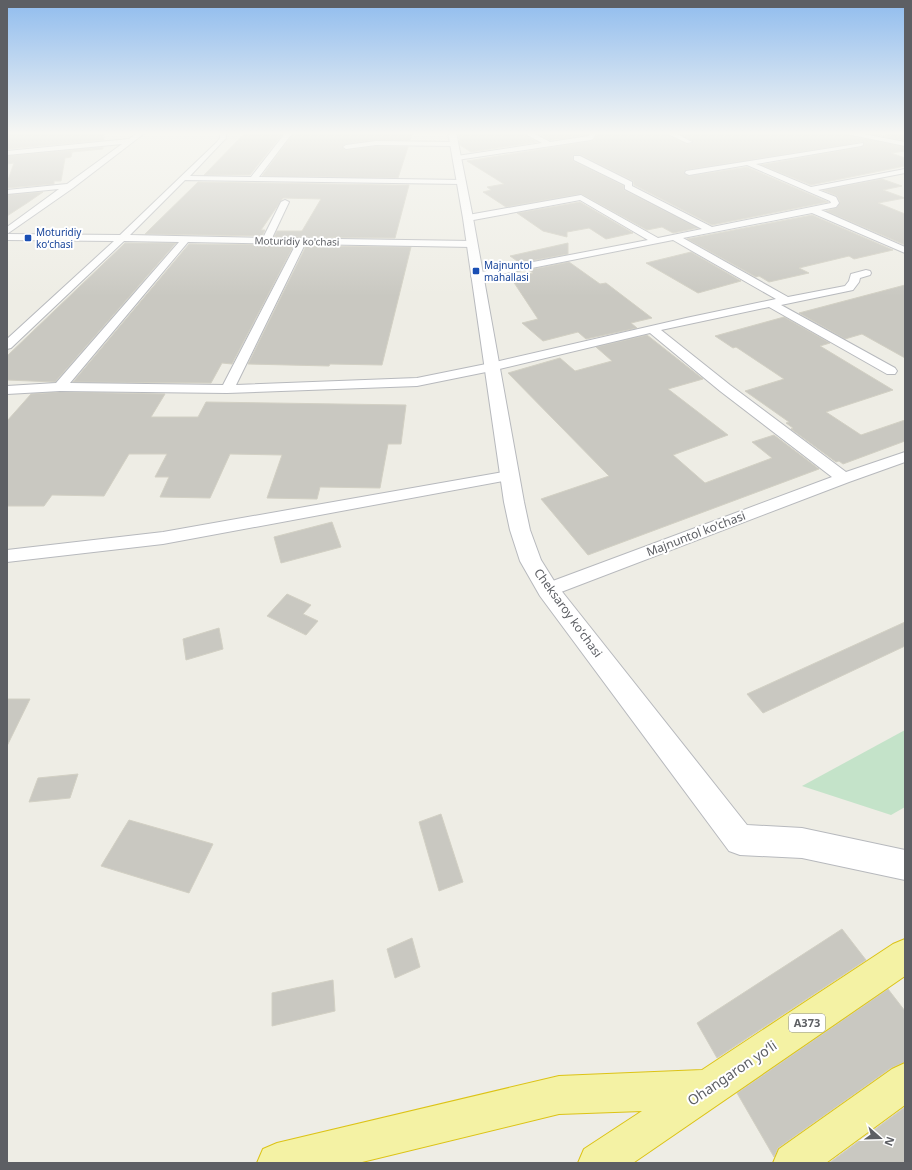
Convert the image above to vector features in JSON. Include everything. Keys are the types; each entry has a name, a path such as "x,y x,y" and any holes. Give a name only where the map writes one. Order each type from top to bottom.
{"highway":[{"name":"Ohangaron yoʻli","path":"598,1163 905,956"},
{"path":"793,1163 905,1082"},
{"path":"277,1163 559,1095 709,1089"}],"street":[{"path":"7,192 64,187"},
{"path":"7,231 69,187"},
{"path":"7,346 175,187"},
{"name":"Cheksaroy koʻchasi","path":"463,187 508,476 520,530 531,560 548,590 740,840 802,843 905,865"},
{"path":"628,187 711,230"},
{"path":"476,276 813,210 836,203 833,199 805,187"},
{"path":"811,189 824,187"},
{"path":"468,218 581,197 655,240"},
{"path":"266,240 285,202"},
{"path":"813,210 905,250"},
{"name":"Moturidiy ko'chasi","path":"7,238 122,238 472,244"},
{"path":"674,238 788,301"},
{"path":"60,387 186,239"},
{"path":"227,389 302,241"},
{"path":"9,393 60,387 227,389 416,382 491,367 654,330 686,321 849,288 854,282 855,276 866,273"},
{"path":"772,304 891,371"},
{"path":"654,330 725,388 844,478"},
{"name":"Majnuntol ko'chasi","path":"548,590 844,478 905,457"},
{"path":"7,556 163,538 508,476"}],"green space":[{"path":"905,730 905,807 891,815 802,786"}],"building":[{"path":"7,187 23,187 7,188"},
{"path":"193,187 409,187 395,238 274,237 277,231 302,231 321,199 283,198 261,230 265,230 262,236 145,234"},
{"path":"487,187 624,187 624,190 698,228 673,233 662,227 647,230 581,194 506,207 483,192 491,190"},
{"path":"637,187 792,187 828,202 712,225"},
{"path":"841,187 899,187 883,190 905,198 878,203 905,214 905,245 826,211 836,208 840,202 837,196 823,190"},
{"path":"43,192 27,203 7,216 7,195"},
{"path":"580,202 633,233 606,239 589,228 567,232 567,237 543,231 517,213"},
{"path":"812,215 893,250 854,259 849,256 799,268 809,273 769,282 759,276 756,277 687,239"},
{"path":"125,243 176,243 55,382 7,380 7,356"},
{"path":"568,243 568,254 520,263 510,256"},
{"path":"189,244 294,245 232,364 222,363 211,383 73,382"},
{"path":"306,246 411,247 382,365 330,364 329,366 248,364"},
{"path":"691,252 741,281 698,293 646,263"},
{"path":"569,262 600,284 606,283 652,318 631,323 637,328 586,339 578,332 543,341 522,323 538,319 511,278 533,273 529,270"},
{"path":"905,285 905,358 862,334 845,339 799,313"},
{"path":"784,317 830,343 820,346 893,390 826,412 861,435 905,420 905,441 843,464 839,461 836,462 791,429 793,428 786,423 789,422 745,391 784,379 736,347 733,348 715,336"},
{"path":"647,335 703,379 668,389 728,435 673,455 705,483 772,458 752,442 774,435 819,469 588,555 541,499 609,476 508,373 560,358 575,371 612,361 596,347"},
{"path":"60,392 165,394 151,417 198,417 206,402 406,405 401,444 388,444 380,488 320,487 317,499 267,498 282,455 230,454 210,498 160,497 169,477 155,477 167,454 129,454 104,496 52,495 44,506 7,506 7,421 31,394"},
{"path":"332,522 341,547 281,563 274,537"},
{"path":"287,594 311,605 303,614 318,621 306,635 267,616"},
{"path":"905,622 905,646 763,713 747,694"},
{"path":"219,628 223,649 186,660 183,639"},
{"path":"7,699 30,699 7,746"},
{"path":"78,774 70,798 29,802 38,778"},
{"path":"441,814 463,882 439,891 419,822"},
{"path":"129,820 213,844 189,893 101,866"},
{"path":"842,929 866,960 717,1058 697,1023"},
{"path":"412,938 420,967 395,978 387,949"},
{"path":"333,980 335,1011 272,1026 272,993"},
{"path":"888,989 905,1011 905,1062 891,1068 778,1148 774,1157 737,1093"},
{"path":"905,1107 905,1163 829,1163"}],"place":[{"name":"Moturidiy koʻchasi","path":"28,238"},
{"name":"Majnuntol mahallasi","path":"476,271"}]}
